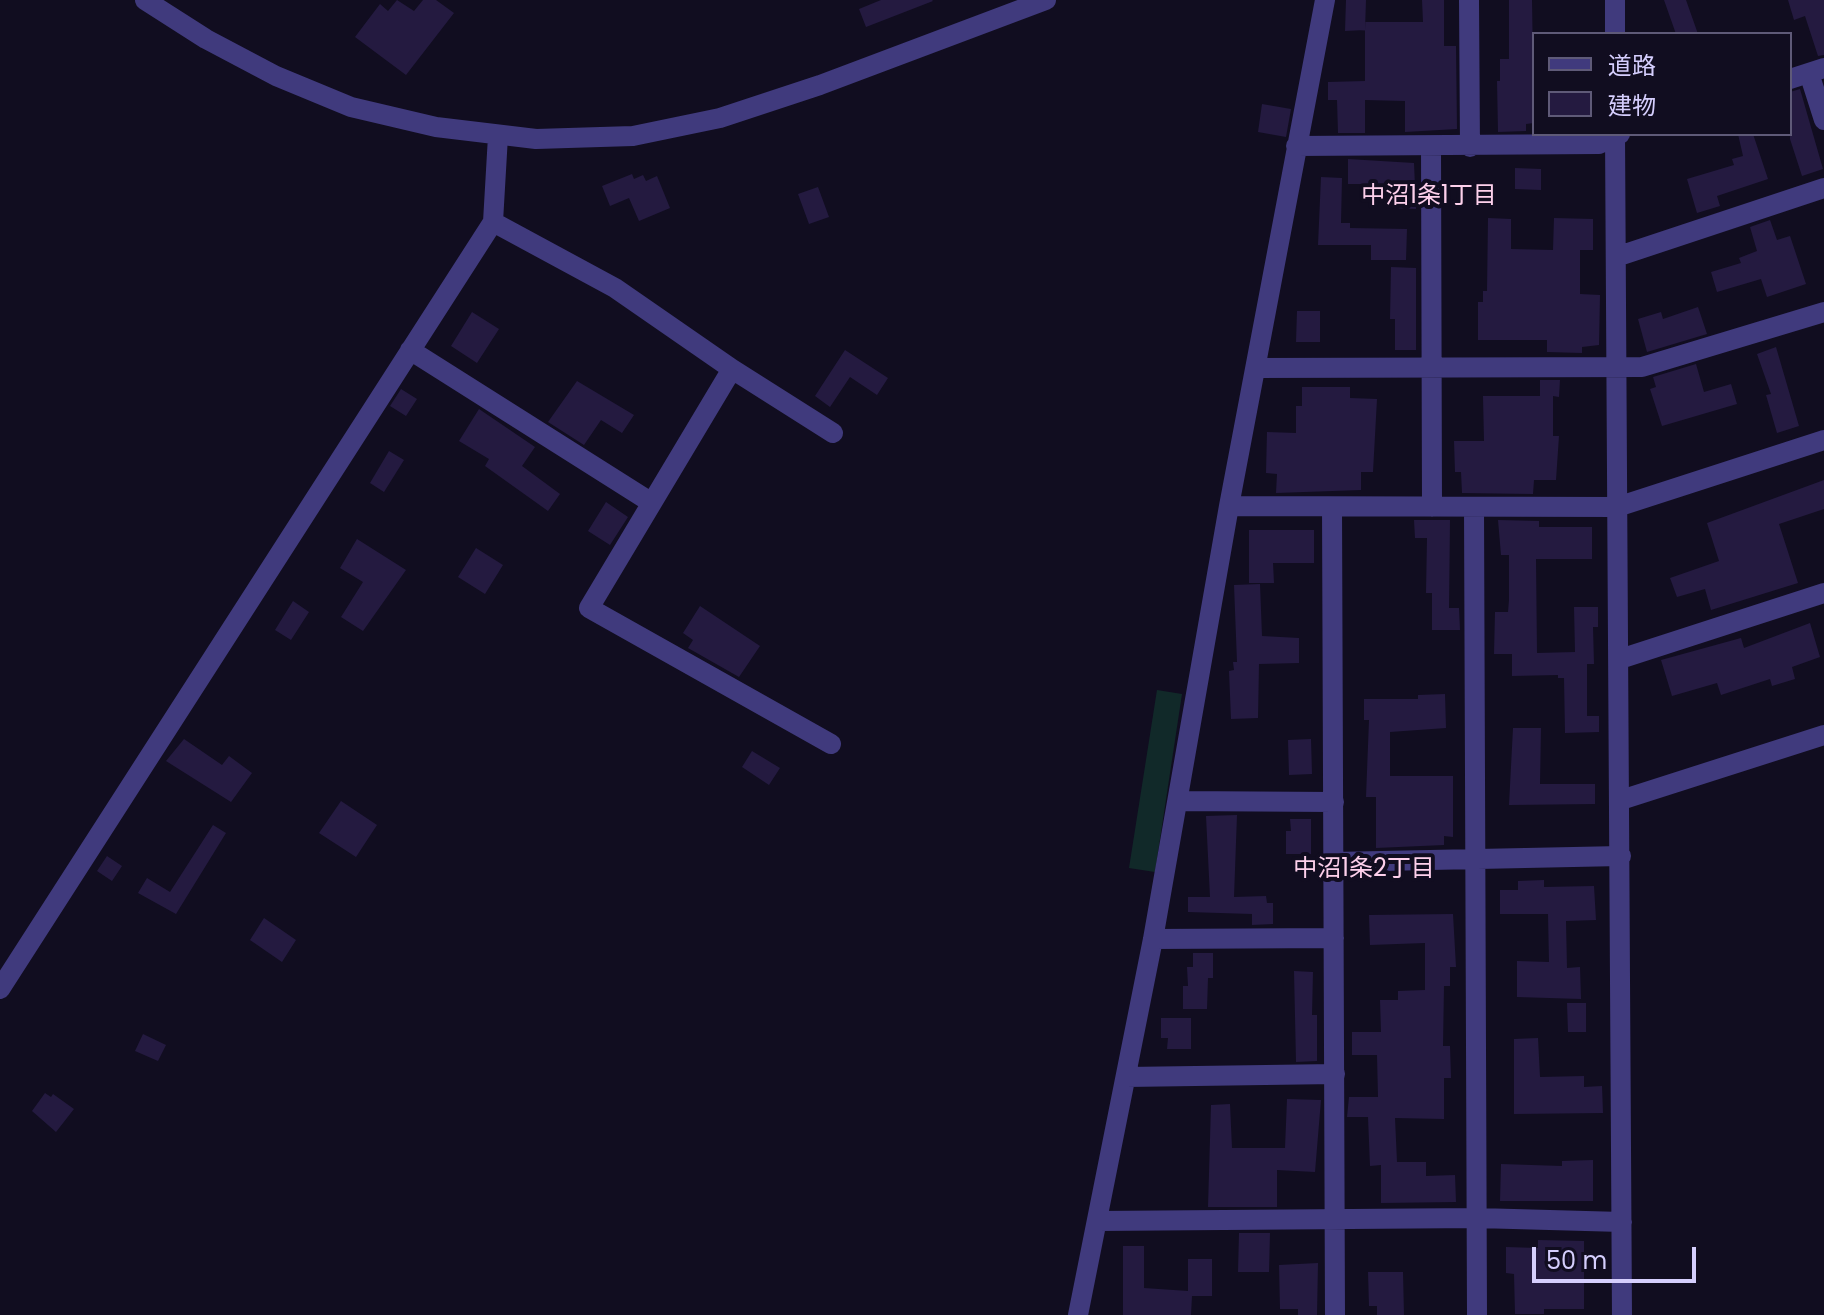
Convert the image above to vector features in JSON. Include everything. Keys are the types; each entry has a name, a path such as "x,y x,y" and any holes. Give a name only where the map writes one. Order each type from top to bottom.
{"street":[{"path":"145,0 206,39 276,76 351,107 436,127 536,139 633,136 720,118 820,85 1046,0"},
{"path":"1078,1315 1153,939 1229,506 1325,0"},
{"path":"1469,0 1470,147"},
{"path":"1615,0 1615,32"},
{"path":"1808,74 1824,120"},
{"path":"0,989 493,222 498,136"},
{"path":"1296,146 1599,144 1615,136"},
{"path":"1617,136 1622,1315"},
{"path":"1431,147 1432,507"},
{"path":"1616,257 1824,188"},
{"path":"493,222 615,288 732,369 833,433"},
{"path":"1255,368 1642,367 1824,312"},
{"path":"410,350 652,503"},
{"path":"732,369 589,608 831,744"},
{"path":"1229,506 1617,507 1824,440"},
{"path":"1332,507 1335,1315"},
{"path":"1474,507 1477,1315"},
{"path":"1620,659 1824,593"},
{"path":"1621,800 1824,735"},
{"path":"1178,801 1334,802"},
{"path":"1334,862 1621,856"},
{"path":"1153,939 1334,938"},
{"path":"1126,1077 1335,1074"},
{"path":"1097,1221 1477,1218 1622,1222"}],"green space":[{"path":"1157,690 1182,694 1155,872 1129,868"}],"building":[{"path":"397,0 414,11 423,0 436,0 454,13 406,75 355,37 380,4 388,11"},
{"path":"881,0 933,1 866,27 859,9"},
{"path":"1346,0 1366,0 1365,30 1345,31"},
{"path":"1422,0 1444,0 1444,46 1456,46 1457,129 1405,132 1405,101 1365,100 1365,133 1338,133 1337,100 1328,100 1328,82 1365,81 1365,22 1423,22"},
{"path":"1509,0 1532,0 1532,123 1526,124 1526,131 1498,132 1500,59 1509,59"},
{"path":"1664,0 1686,0 1697,32 1675,32"},
{"path":"1788,0 1824,0 1824,55 1818,56 1805,16 1794,20"},
{"path":"1800,89 1823,169 1802,176 1790,139 1792,91"},
{"path":"1262,104 1291,109 1286,137 1258,132"},
{"path":"1738,136 1754,136 1768,179 1717,196 1720,206 1697,213 1687,179 1734,165 1732,159 1743,156"},
{"path":"1348,159 1414,163 1416,209 1392,208 1392,187 1387,184 1348,184"},
{"path":"1515,168 1541,169 1541,190 1515,189"},
{"path":"632,174 634,179 643,175 646,181 657,176 670,208 639,221 629,198 610,206 602,186"},
{"path":"1321,177 1342,178 1341,223 1350,223 1350,228 1407,229 1406,260 1371,260 1371,245 1318,245"},
{"path":"818,187 829,217 809,224 798,194"},
{"path":"1488,218 1511,219 1511,249 1553,250 1554,218 1593,219 1593,250 1580,250 1580,294 1600,295 1599,345 1582,347 1582,353 1547,352 1547,340 1478,340 1478,302 1483,302 1483,291 1487,291"},
{"path":"1770,220 1777,240 1790,236 1806,284 1767,297 1761,279 1717,292 1711,272 1741,263 1739,258 1757,251 1750,227"},
{"path":"1391,267 1416,268 1416,350 1395,350 1395,319 1390,319"},
{"path":"1698,307 1707,334 1647,352 1638,319 1661,312 1663,319"},
{"path":"1297,311 1320,311 1320,342 1296,342"},
{"path":"472,312 499,329 477,363 451,346"},
{"path":"1776,347 1799,426 1777,433 1766,395 1771,394 1757,354"},
{"path":"845,350 888,378 877,395 850,377 830,407 815,396"},
{"path":"1696,364 1704,392 1731,384 1737,404 1662,426 1650,389 1656,387 1653,377"},
{"path":"1540,380 1560,380 1559,397 1553,396 1553,436 1559,436 1556,480 1534,480 1533,494 1462,493 1461,472 1455,472 1454,441 1484,441 1483,396 1540,396"},
{"path":"577,381 634,415 622,433 601,420 584,445 548,422"},
{"path":"1302,387 1350,387 1350,398 1377,399 1373,472 1361,472 1361,490 1276,493 1277,474 1266,473 1267,432 1296,433 1296,406 1302,406"},
{"path":"401,389 417,399 406,416 390,406"},
{"path":"479,409 535,447 522,466 560,494 548,511 485,466 489,459 459,441"},
{"path":"389,451 404,460 384,492 370,483"},
{"path":"1824,480 1824,509 1779,524 1798,583 1711,610 1705,589 1677,597 1670,578 1719,561 1707,523"},
{"path":"606,502 628,517 610,545 588,531"},
{"path":"1414,520 1450,520 1449,608 1459,608 1460,630 1432,630 1432,593 1426,593 1427,538 1415,538"},
{"path":"1498,520 1539,521 1539,527 1592,527 1592,559 1536,559 1537,653 1575,652 1574,607 1598,607 1598,627 1593,627 1594,664 1587,664 1587,716 1599,716 1599,732 1565,733 1564,678 1558,678 1558,675 1512,676 1512,654 1494,654 1495,612 1508,612 1509,600 1509,555 1501,555"},
{"path":"1249,530 1314,530 1314,563 1273,563 1274,583 1249,583"},
{"path":"357,539 406,570 363,631 341,617 363,582 340,568"},
{"path":"476,548 503,565 485,594 458,577"},
{"path":"1260,584 1262,636 1299,638 1299,663 1259,664 1258,718 1231,719 1229,671 1234,670 1233,662 1237,662 1234,585"},
{"path":"293,601 309,612 291,640 275,630"},
{"path":"700,606 760,646 739,677 688,648 693,640 683,633"},
{"path":"1810,623 1820,657 1792,667 1795,679 1772,686 1770,679 1721,695 1717,683 1672,696 1661,660 1741,638 1744,648"},
{"path":"1445,694 1446,728 1390,732 1390,776 1453,776 1453,837 1444,836 1444,845 1376,848 1376,797 1366,797 1369,720 1364,720 1364,699 1418,699 1418,695"},
{"path":"1513,728 1541,728 1540,784 1595,784 1595,804 1509,805"},
{"path":"184,739 222,765 229,756 252,773 231,802 166,761"},
{"path":"1311,739 1312,774 1289,775 1288,740"},
{"path":"752,751 780,768 769,785 742,767"},
{"path":"341,801 377,825 356,857 319,833"},
{"path":"1237,815 1234,897 1266,896 1267,903 1273,903 1273,924 1252,925 1252,914 1188,912 1188,897 1210,897 1206,816"},
{"path":"1290,819 1311,819 1311,854 1286,854 1286,831 1291,831"},
{"path":"213,825 226,833 176,914 138,893 147,878 170,892"},
{"path":"107,856 122,866 112,881 97,871"},
{"path":"1544,880 1544,887 1594,886 1596,920 1566,921 1567,968 1580,967 1581,999 1517,997 1517,961 1549,962 1548,914 1500,914 1500,890 1518,890 1518,881"},
{"path":"1453,914 1456,967 1450,967 1450,986 1444,986 1443,1046 1450,1046 1451,1078 1444,1078 1444,1119 1395,1118 1397,1162 1426,1162 1426,1176 1455,1175 1456,1202 1381,1203 1381,1165 1370,1166 1368,1117 1347,1117 1349,1097 1378,1097 1377,1055 1352,1055 1352,1032 1381,1032 1380,1000 1398,1000 1398,991 1425,990 1425,943 1370,945 1369,915"},
{"path":"264,918 296,940 282,962 250,940"},
{"path":"1193,953 1213,953 1213,978 1208,978 1207,1009 1183,1009 1183,986 1188,986 1187,967 1193,967"},
{"path":"1294,971 1313,972 1312,1015 1317,1015 1317,1061 1296,1062"},
{"path":"1567,1003 1586,1003 1586,1032 1568,1032"},
{"path":"1161,1018 1191,1018 1191,1049 1167,1049 1168,1038 1161,1038"},
{"path":"143,1034 166,1045 158,1061 135,1051"},
{"path":"1538,1038 1540,1077 1584,1076 1584,1087 1602,1086 1603,1113 1514,1114 1514,1039"},
{"path":"45,1093 51,1097 53,1094 74,1109 56,1132 32,1111"},
{"path":"1287,1099 1321,1100 1315,1172 1277,1170 1277,1207 1208,1207 1211,1105 1230,1104 1232,1148 1285,1148"},
{"path":"1593,1160 1593,1201 1500,1201 1501,1164 1562,1166 1562,1161"},
{"path":"1239,1233 1270,1233 1269,1272 1238,1272"},
{"path":"1538,1240 1584,1241 1584,1309 1544,1309 1544,1314 1515,1314 1514,1274 1506,1273 1506,1247 1538,1248"},
{"path":"1123,1246 1144,1246 1144,1288 1188,1291 1188,1259 1212,1259 1212,1296 1192,1296 1191,1315 1123,1315"},
{"path":"1318,1263 1317,1315 1298,1315 1298,1309 1280,1309 1279,1265"},
{"path":"1368,1272 1403,1272 1404,1315 1377,1315 1377,1306 1369,1306"}],"district":[{"name":"中沼1条1丁目","path":"1429,197"},
{"name":"中沼1条2丁目","path":"1364,870"}]}
